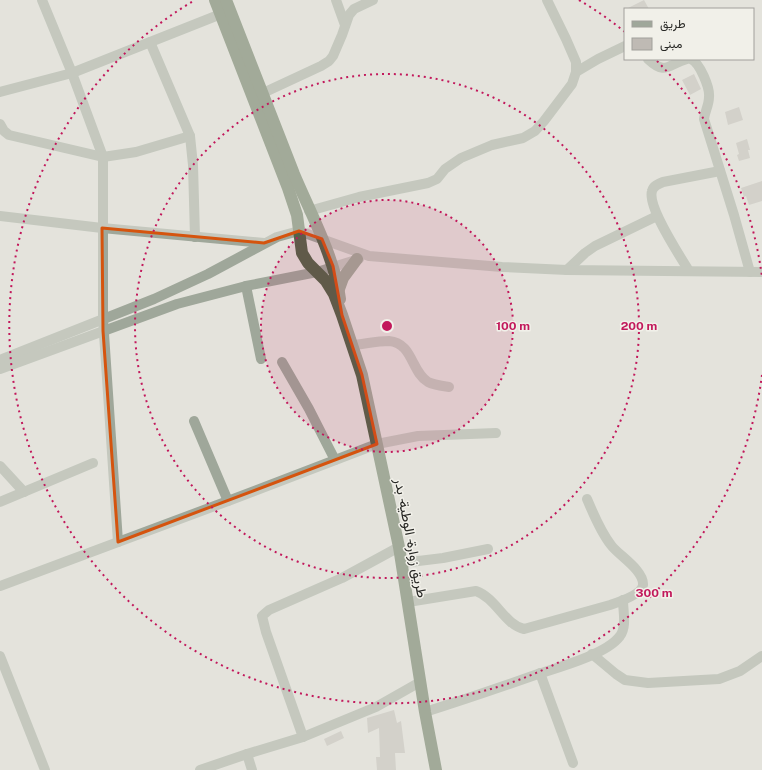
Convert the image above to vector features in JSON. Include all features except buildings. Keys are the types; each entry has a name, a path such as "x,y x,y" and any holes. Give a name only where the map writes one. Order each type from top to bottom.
{"highway":[{"path":"215,0 288,188 297,215 302,253 308,263 326,281 342,315"},
{"path":"226,0 333,266 339,289 342,315"},
{"path":"339,289 344,278 357,260"},
{"name":"طريق زوارة- الوطية- بدر","path":"342,315 362,375 399,547 420,682 436,770"}],"street":[{"path":"42,0 72,73 103,157 103,331 118,542"},
{"path":"336,0 345,25"},
{"path":"263,93 321,66 328,61 337,48 348,15 354,9 374,0"},
{"path":"310,211 359,196 428,183 437,179 445,169 461,158 492,145 523,138 535,131 572,84 576,72 576,62 547,0"},
{"path":"0,92 72,73 221,14"},
{"path":"150,42 190,136 193,165 195,237"},
{"path":"576,72 624,46"},
{"path":"649,60 658,67 663,68 684,60"},
{"path":"692,60 697,63 708,86 710,94 704,119 750,272"},
{"path":"0,124 4,131 9,134 103,157 136,152 190,136"},
{"path":"689,271 657,216 652,199 652,191 656,184 720,171"},
{"path":"0,216 102,228 264,243"},
{"path":"567,270 595,246 657,216"},
{"path":"0,360 154,299 202,277 264,243 285,234 299,231 369,256 502,267 567,270 762,272"},
{"path":"0,369 177,304 246,286 317,272 369,256"},
{"path":"246,286 261,359"},
{"path":"352,345 390,341 398,344 410,354 421,375 428,382 449,387"},
{"path":"282,362 309,409 335,460"},
{"path":"194,421 228,501"},
{"path":"0,586 377,444 418,436 496,433"},
{"path":"0,502 94,463"},
{"path":"0,466 24,492"},
{"path":"408,602 476,591 488,598 516,626 524,629 591,611 623,600 642,589 643,580 638,572 623,556 612,547 597,524 587,499"},
{"path":"303,737 266,632 262,616 269,610 342,578 399,547"},
{"path":"402,563 443,558 488,549"},
{"path":"425,712 540,673 592,654 613,644 624,630 623,600"},
{"path":"592,654 625,680 648,683 719,679 740,671 762,656"},
{"path":"0,656 41,769"},
{"path":"540,673 573,763"},
{"path":"200,770 303,737 376,707 420,682"},
{"path":"247,754 252,770"}],"highlighted area":[{"path":"102,228 264,243 299,231 322,239 333,266 342,315 362,375 377,444 118,542 103,331"}]}
